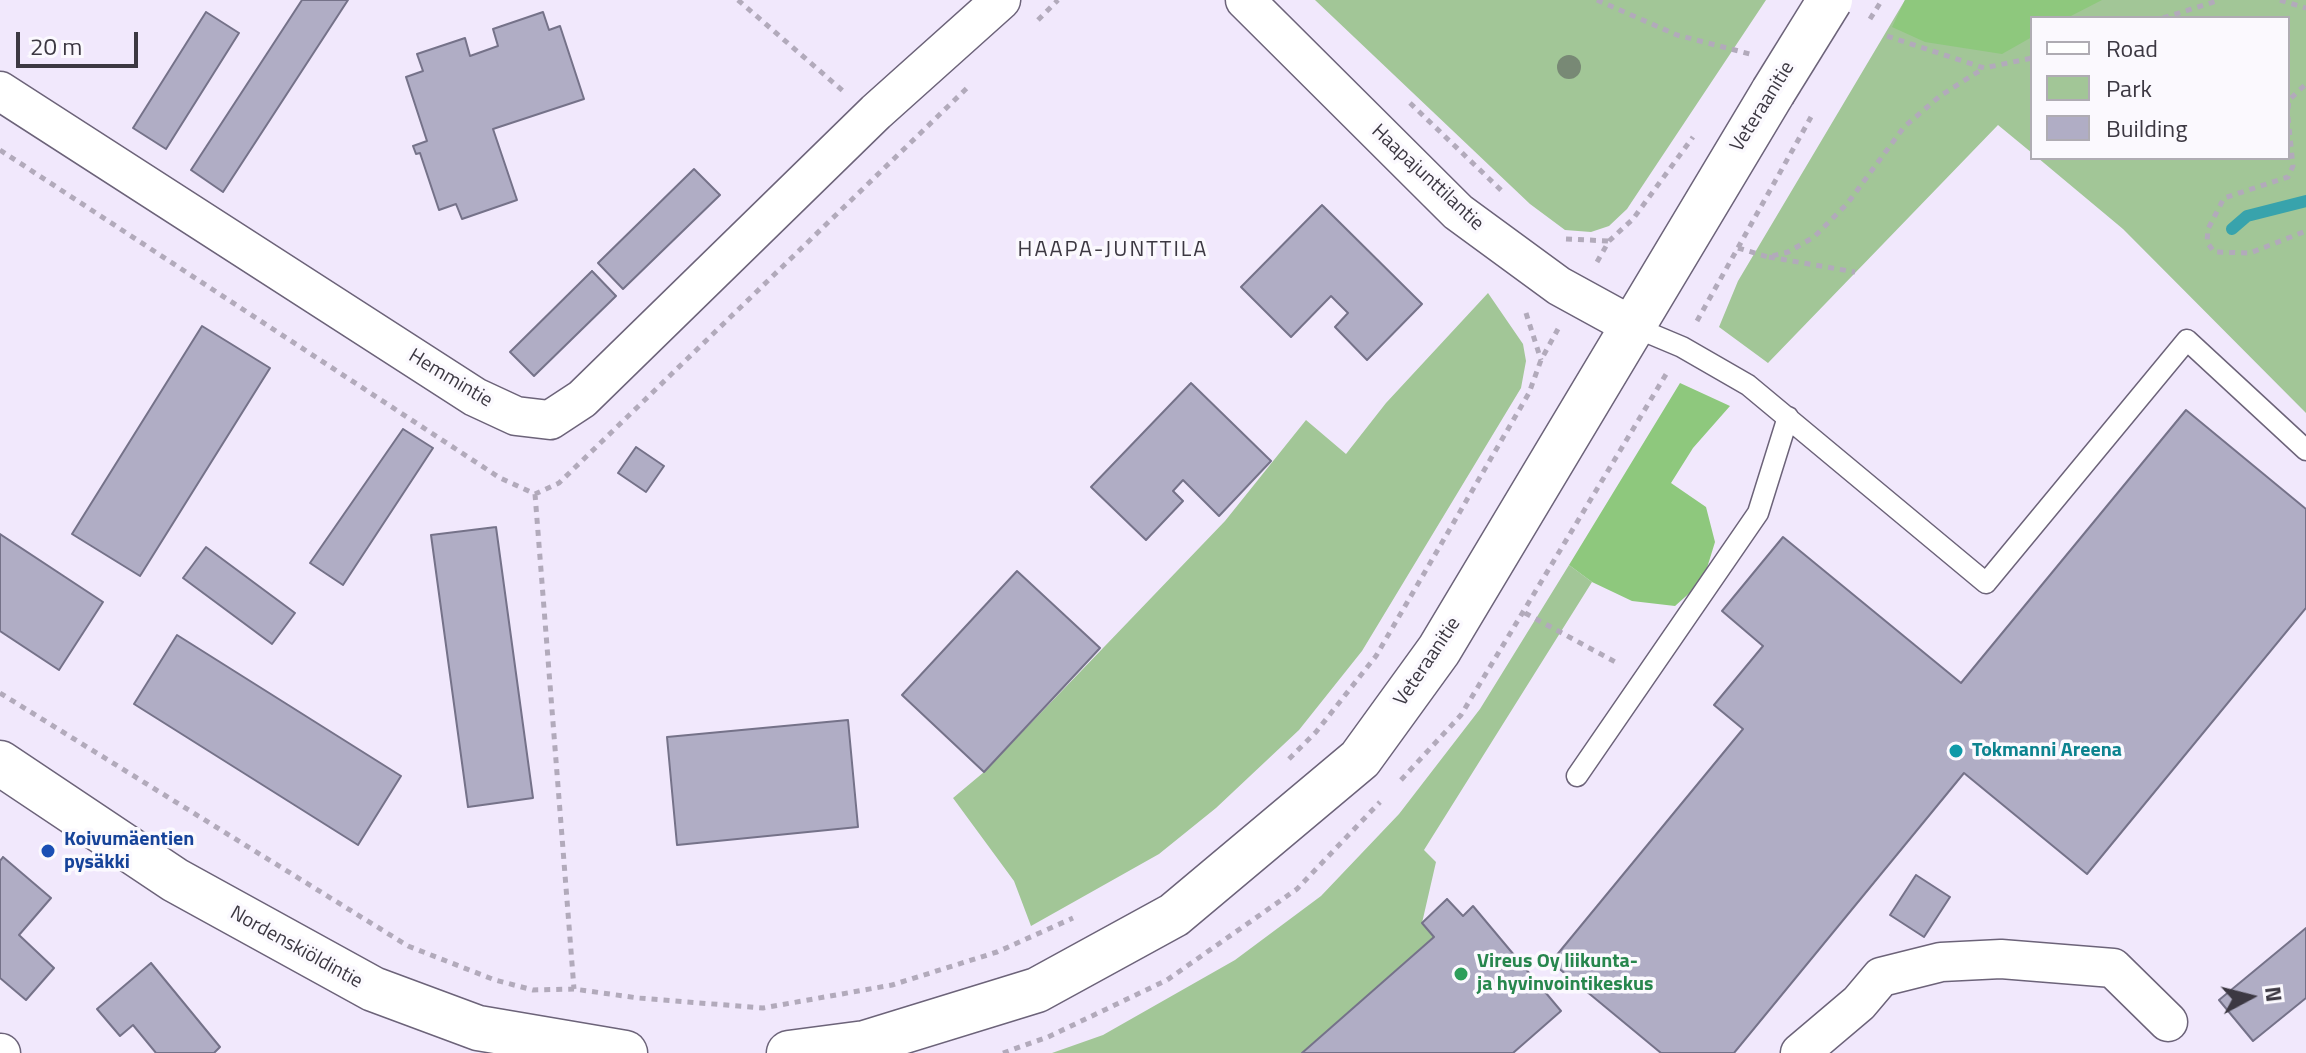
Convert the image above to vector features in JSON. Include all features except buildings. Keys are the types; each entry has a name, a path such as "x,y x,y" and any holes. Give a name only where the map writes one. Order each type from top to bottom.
{"main road":[{"name":"Veteraanitie","path":"789,1053 865,1043 1037,990 1174,915 1360,759 1439,650 1632,326 1757,79 1830,0"},
{"name":"Nordenskiöldintie","path":"0,763 175,880 373,989 478,1028 625,1053"}],"street":[{"name":"Hemmintie","path":"0,91 475,397 516,416 550,420 582,399 876,112 1001,0"},
{"name":"Haapajunttilantie","path":"1245,0 1458,212 1577,297 1632,326"},
{"path":"1800,1053 1859,1003 1881,977 1941,962 2001,959 2113,968 2168,1022"}],"lane":[{"path":"1632,326 1682,347 1748,385 1986,583 2187,340 2306,450"},
{"path":"1577,776 1758,513 1788,417"}],"path":[{"path":"738,0 838,88 876,112 911,143"},
{"path":"1036,21 1058,0"},
{"path":"1597,0 1677,35 1751,54 1757,79"},
{"path":"2169,16 2220,0"},
{"path":"2280,0 2306,8"},
{"path":"1887,36 1984,68"},
{"path":"1768,257 1788,252 1814,237 1847,204 1904,127 1940,96 1984,68 2030,58"},
{"path":"2290,99 2299,87 2306,84"},
{"path":"0,150 500,478 535,494 559,483 970,85"},
{"path":"1404,97 1506,195"},
{"path":"1816,109 1740,249 1855,272"},
{"path":"1282,765 1316,732 1376,656 1521,407 1541,360 1609,241 1640,210 1698,129"},
{"path":"2290,137 2293,166 2288,177 2224,198 2208,229 2207,242 2214,252 2250,253 2306,231"},
{"path":"1557,235 1569,241 1609,241"},
{"path":"535,494 574,989"},
{"path":"1525,613 1644,678"},
{"path":"0,693 408,946 495,980 533,990 574,989 638,998 763,1008 892,985 997,952 1083,914"}],"green space":[{"path":"1315,0 1766,0 1627,209 1609,226 1591,232 1565,230 1530,204"},
{"path":"1905,0 2306,0 2306,413 2123,229 2040,160 2290,160 2290,16 2030,16 2030,151 1998,125 1768,363 1719,327 1738,281"},
{"path":"1905,0 2102,0 2071,16 2030,16 2030,38 2002,54 1925,42 1892,27"},
{"path":"1488,293 1523,344 1526,361 1521,388 1362,651 1299,730 1216,808 1159,854 1031,926 1014,881 953,798 984,772 1225,521 1306,420 1346,454 1386,403"},
{"path":"1680,383 1730,406 1693,448 1671,483 1706,507 1715,542 1703,581 1675,606 1632,601 1592,582 1569,565"},
{"path":"1569,565 1592,582 1424,850 1436,862 1422,923 1434,937 1302,1053 1052,1053 1103,1035 1235,960 1321,896 1399,814 1480,709"}],"waterway":[{"path":"2232,229 2247,216 2306,201"}],"place":[{"name":"Tokmanni Areena","path":"1956,751"},
{"name":"Koivumäentien pysäkki","path":"48,851"},
{"name":"Vireus Oy liikunta- ja hyvinvointikeskus","path":"1461,974"}],"district":[{"name":"HAAPA-JUNTTILA","path":"1113,251"}]}
